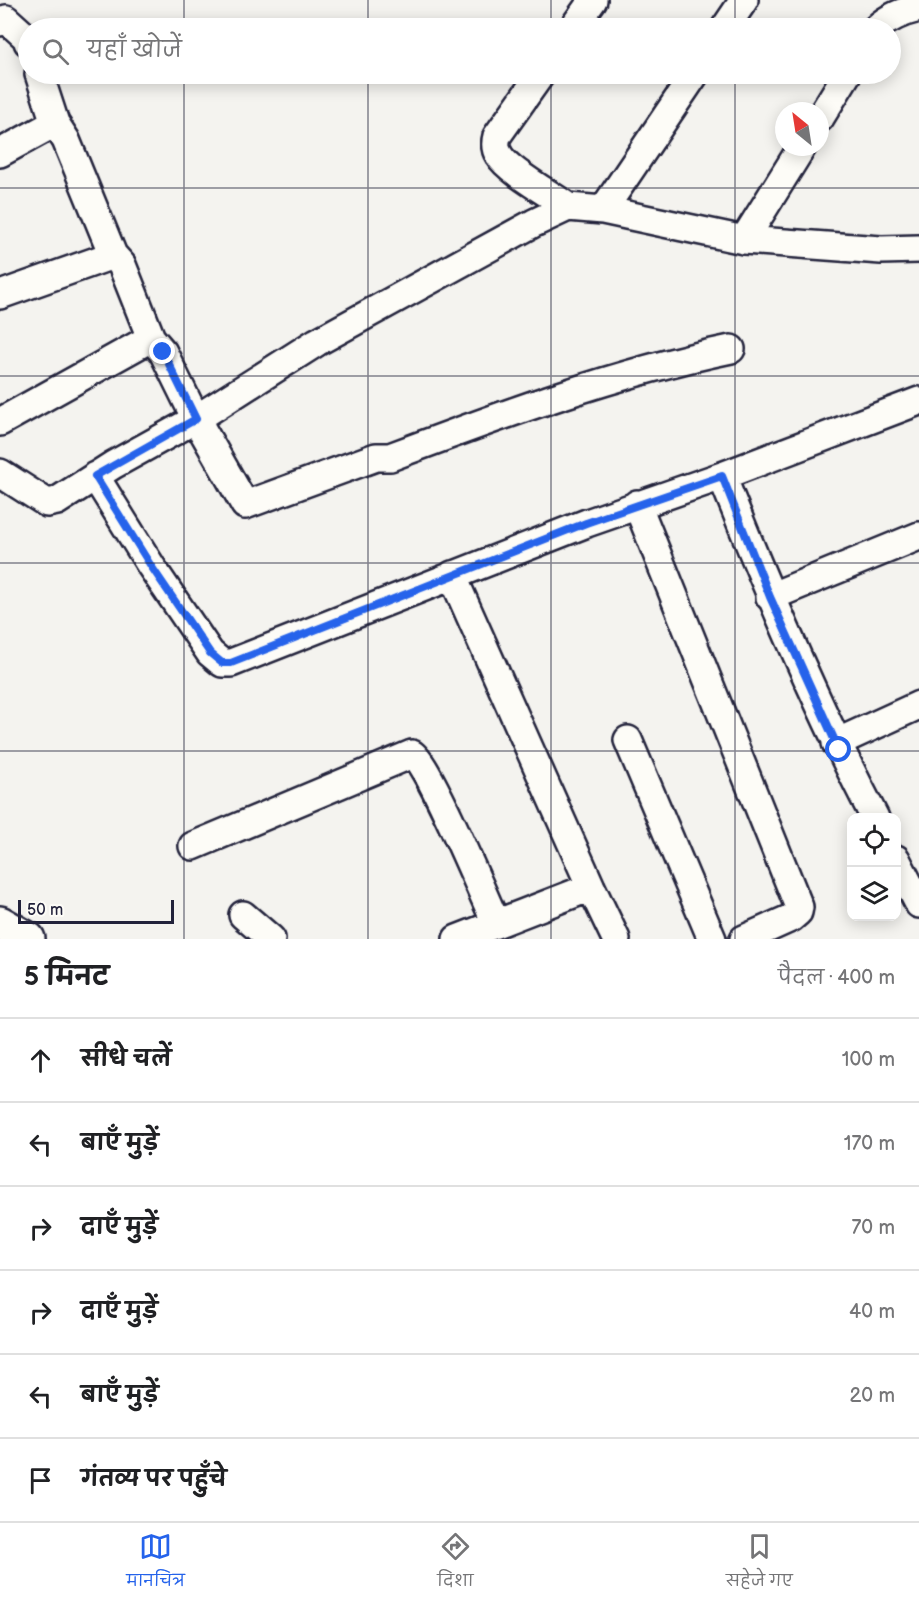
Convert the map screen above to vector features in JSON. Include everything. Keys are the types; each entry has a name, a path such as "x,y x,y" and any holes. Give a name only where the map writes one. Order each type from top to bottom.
{"main road":[{"path":"0,923 27,939"}],"street":[{"path":"580,18 593,0"},
{"path":"732,18 744,0"},
{"path":"890,18 919,9"},
{"path":"0,22 6,19 18,30"},
{"path":"42,84 55,123 66,140 113,255 122,265 151,338 163,352 196,419 245,505 376,457 390,457 527,405 678,360 731,348"},
{"path":"535,84 497,136 495,148 500,157 511,167 568,207"},
{"path":"603,210 688,84"},
{"path":"829,103 841,84"},
{"path":"0,153 55,123"},
{"path":"744,240 796,156"},
{"path":"0,472 23,489 47,503 52,503 196,419 317,342 534,223 568,207 603,210 744,240 881,250 919,249"},
{"path":"0,295 113,255"},
{"path":"0,422 151,338"},
{"path":"95,476 151,566 210,653 222,663 231,663 637,504 722,476 919,401"},
{"path":"722,476 770,597 836,743 872,813"},
{"path":"637,504 799,908 791,918 744,939"},
{"path":"770,597 919,536"},
{"path":"452,575 616,939"},
{"path":"836,743 919,705"},
{"path":"628,740 712,939"},
{"path":"193,846 411,754 419,761 436,792 496,923"},
{"path":"901,867 919,904"},
{"path":"457,939 591,887"},
{"path":"243,915 271,939"}],"route":[{"path":"163,352 196,419 95,476 151,566 215,659 222,663 231,663 586,523 722,476 770,597 839,750"}]}
